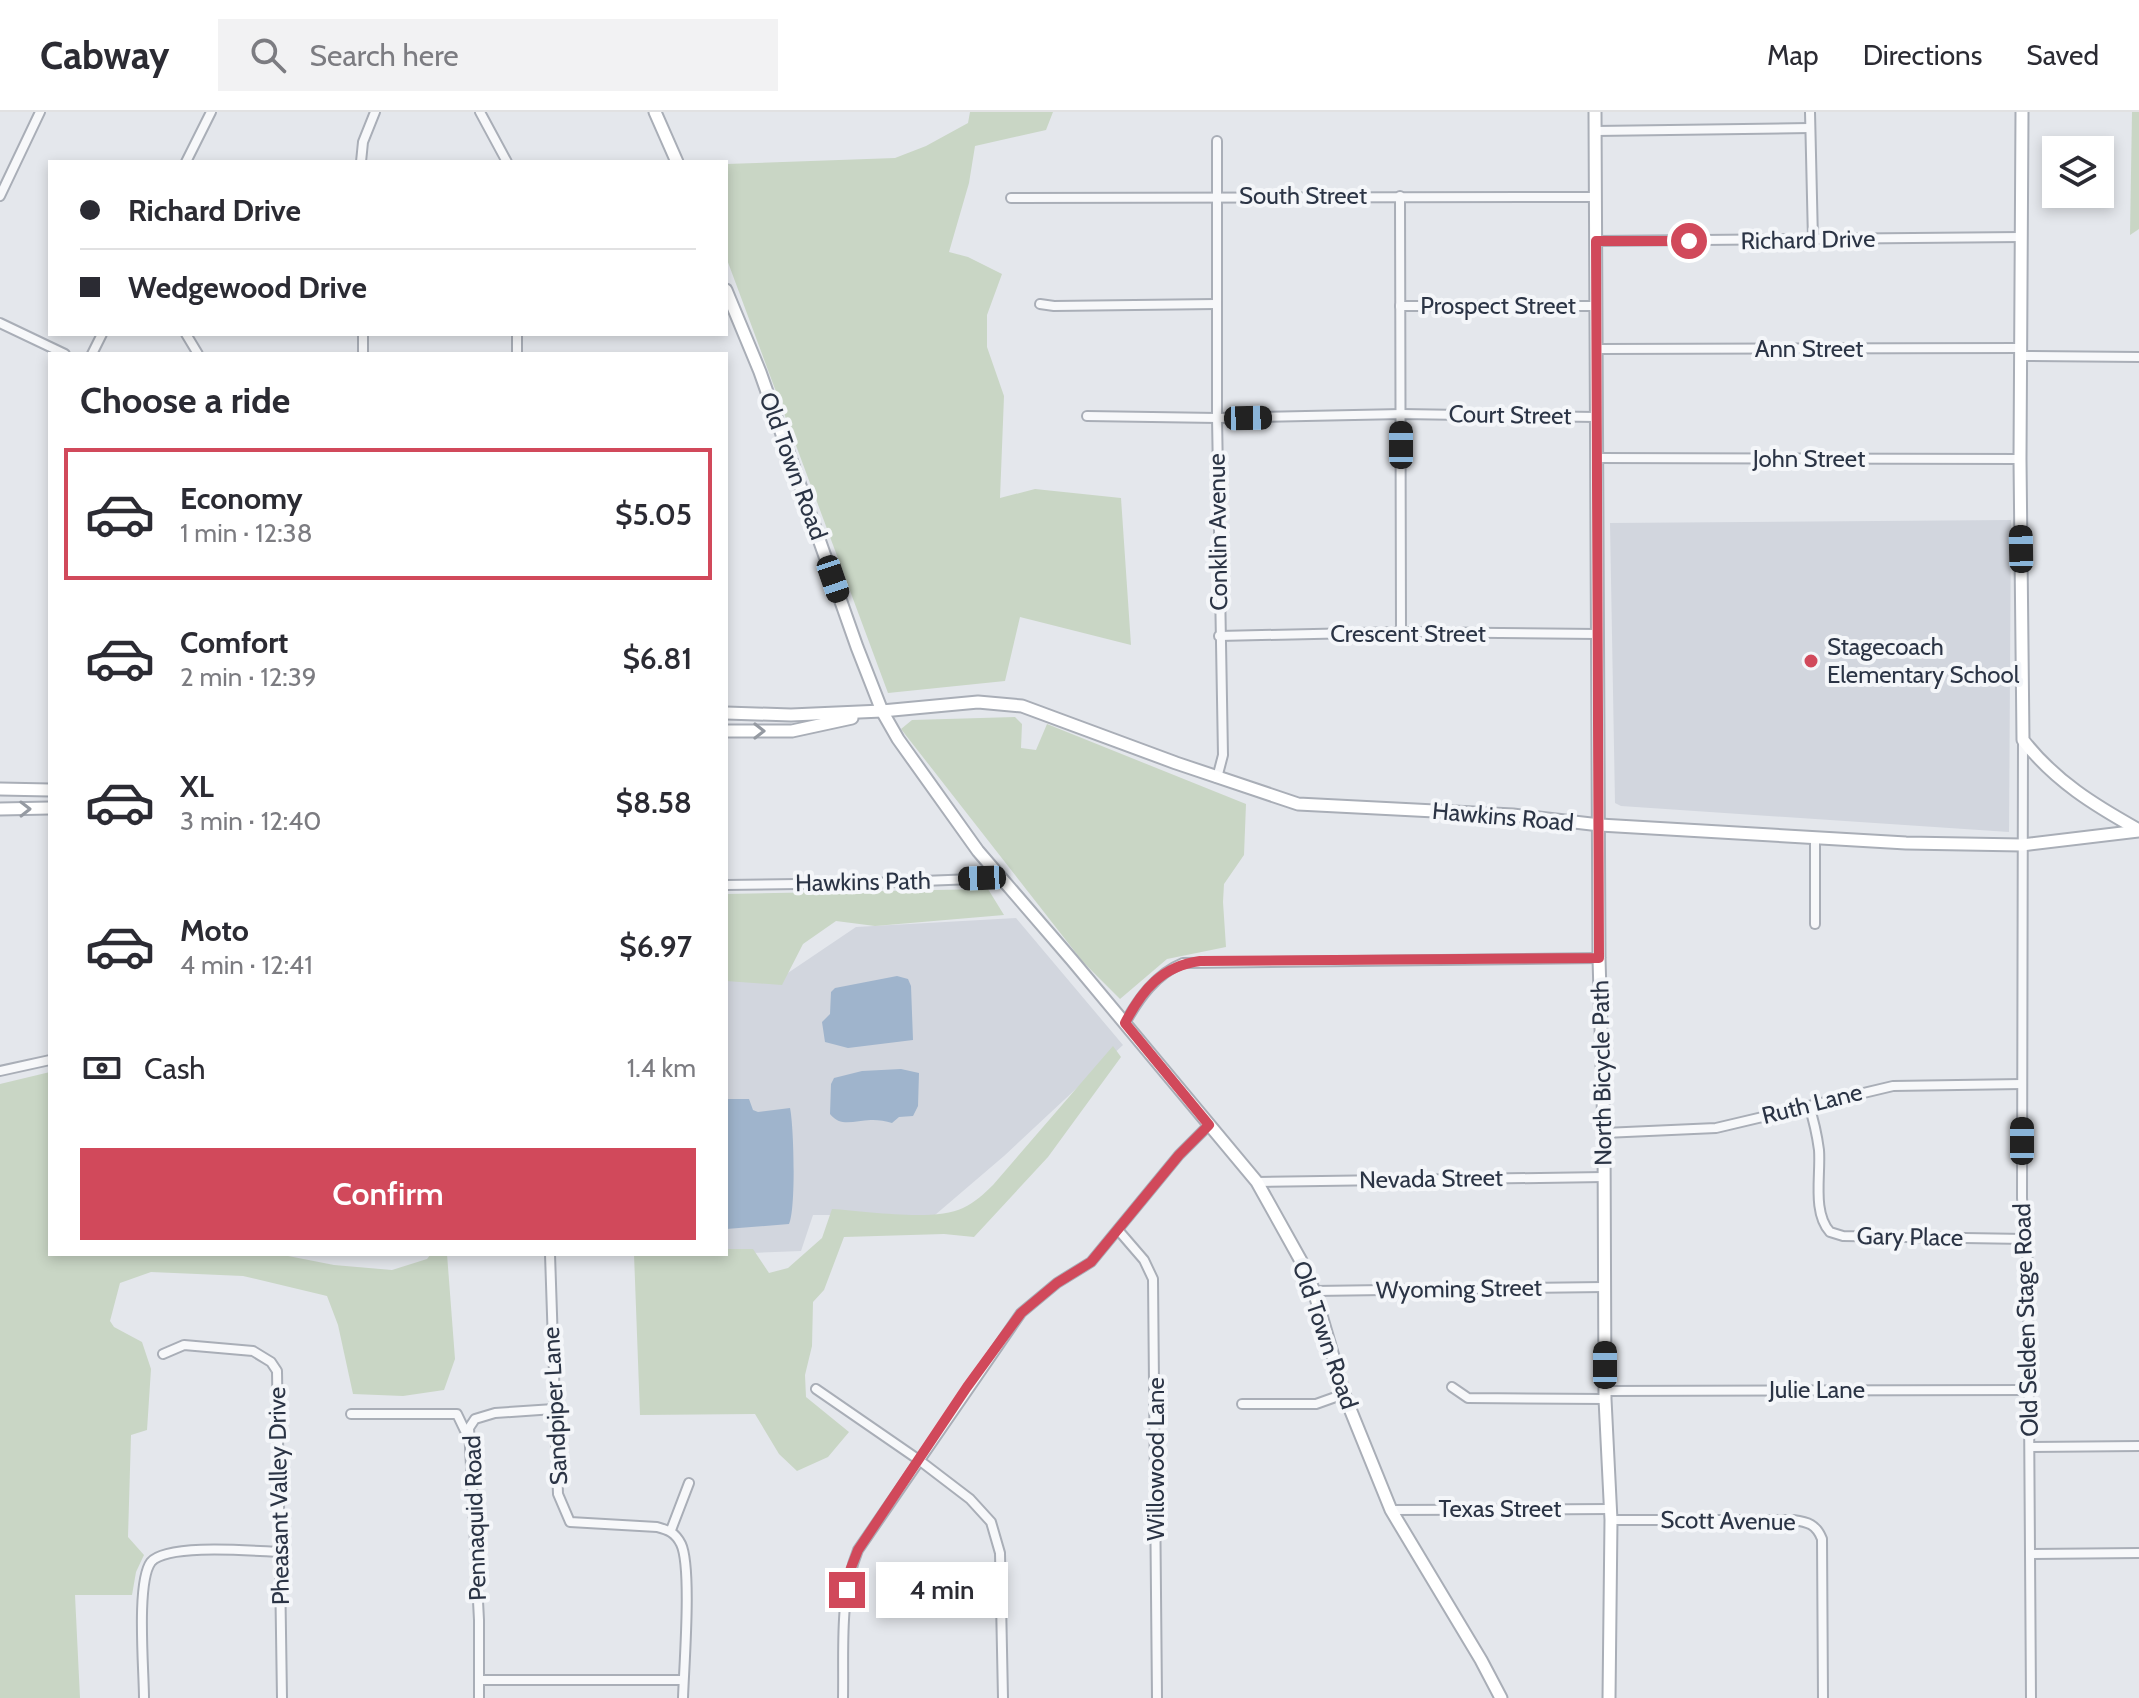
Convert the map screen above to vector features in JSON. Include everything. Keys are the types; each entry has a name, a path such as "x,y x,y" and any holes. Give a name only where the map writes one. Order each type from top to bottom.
{"street":[{"path":"0,196 40,112"},
{"path":"187,160 211,112"},
{"path":"361,160 363,142 375,112"},
{"path":"480,112 497,138 506,160"},
{"path":"655,112 676,160"},
{"name":"North Bicycle Path","path":"1595,112 1599,958 1604,1133 1605,1395 1610,1514 1609,1698"},
{"path":"1810,112 1813,240"},
{"path":"2022,112 2020,459 2023,740 2040,761 2072,790 2139,830"},
{"path":"1596,131 1810,128"},
{"name":"Conklin Avenue","path":"1217,141 1219,636 1223,755 1217,778"},
{"path":"1400,196 1401,632"},
{"name":"South Street","path":"1011,198 1596,197"},
{"name":"Richard Drive","path":"1596,241 2021,237"},
{"name":"Old Town Road","path":"728,295 760,372 882,711 912,762 1000,878 1257,1182 1314,1291 1344,1394 1391,1510 1501,1698"},
{"path":"1040,304 1216,304"},
{"name":"Prospect Street","path":"1400,306 1597,306"},
{"path":"0,323 61,352"},
{"name":"Ann Street","path":"1597,349 2021,352 2139,357"},
{"name":"Court Street","path":"1087,416 1217,418 1402,414 1596,417"},
{"name":"John Street","path":"1598,458 2020,459"},
{"name":"Crescent Street","path":"1219,636 1401,632 1597,634"},
{"name":"Hawkins Road","path":"882,711 978,702 1022,706 1217,778 1298,804 1513,815 1600,825 1815,839 2022,845 2139,830"},
{"path":"728,713 791,715 882,711"},
{"path":"728,731 792,731 882,711"},
{"name":"Old Selden Stage Road","path":"2023,740 2022,1198 2028,1264 2031,1698"},
{"path":"0,789 48,790"},
{"path":"0,809 48,808"},
{"path":"1815,839 1815,924"},
{"name":"Hawkins Path","path":"728,885 1000,878"},
{"path":"1125,1023 1152,984 1167,970 1192,962 1599,958"},
{"path":"0,1071 48,1060"},
{"name":"Ruth Lane","path":"1604,1133 1716,1128 1893,1086 2022,1084"},
{"name":"Gary Place","path":"1809,1106 1818,1140 1820,1216 1830,1232 1843,1236 2025,1239"},
{"path":"843,1698 845,1607 849,1573 858,1550 1021,1313 1057,1283 1091,1262 1179,1155 1209,1125"},
{"name":"Nevada Street","path":"1257,1182 1604,1177"},
{"name":"Willowood Lane","path":"1119,1231 1144,1260 1153,1279 1157,1698"},
{"name":"Sandpiper Lane","path":"550,1256 558,1494 570,1522 671,1530"},
{"name":"Wyoming Street","path":"1314,1291 1604,1287"},
{"name":"Pheasant Valley Drive","path":"163,1354 184,1345 253,1351 271,1362 277,1371 282,1698"},
{"name":"Julie Lane","path":"1452,1387 1468,1398 2029,1390"},
{"path":"816,1389 919,1460 984,1511 1000,1553 1003,1698"},
{"path":"1242,1404 1316,1404 1344,1394"},
{"name":"Pennaquid Road","path":"479,1698 479,1620 467,1436 475,1419 483,1416 554,1409"},
{"path":"351,1414 457,1414 467,1436"},
{"path":"2030,1447 2139,1446"},
{"path":"683,1698 686,1569 680,1541 671,1530 689,1483"},
{"name":"Texas Street","path":"1391,1510 1610,1514"},
{"name":"Scott Avenue","path":"1610,1514 1793,1520 1807,1522 1817,1528 1822,1539 1823,1698"},
{"path":"144,1698 142,1598 145,1574 152,1560 166,1553 184,1551 279,1552"},
{"path":"2030,1554 2139,1553"},
{"path":"479,1680 683,1680"}],"shaded area":[{"name":"Stagecoach Elementary School","path":"2011,520 2009,832 1621,806 1615,803 1610,523"},
{"path":"1016,918 1123,1045 1004,1156 935,1215 813,1215 801,1251 728,1254 728,978 776,981 856,927"}],"green space":[{"path":"970,112 1053,112 1046,130 975,146 969,183 949,252 968,257 1002,274 987,315 987,347 1004,396 1000,498 1035,489 1121,498 1131,645 1020,617 1005,681 888,693 728,262 728,164 895,158 926,146 968,123"},
{"path":"2132,112 2139,112 2139,229 2130,235"},
{"path":"1015,717 1022,724 1021,748 1036,750 1047,724 1246,804 1244,855 1224,884 1226,947 1167,959 1120,999 1083,962 901,729 912,720"},
{"path":"988,889 1004,915 875,926 836,921 803,944 782,985 728,981 728,894"},
{"path":"1113,1046 1121,1057 1048,1157 974,1237 944,1234 844,1237 824,1290 813,1302 812,1346 805,1375 806,1397 849,1432 828,1457 797,1471 779,1454 755,1414 640,1415 634,1256 728,1256 728,1249 753,1249 769,1273 788,1268 822,1238 832,1209 918,1215 951,1212 979,1198"},
{"path":"48,1072 48,1256 288,1256 334,1265 392,1270 429,1256 447,1256 455,1359 444,1390 403,1396 353,1394 338,1325 327,1296 243,1276 151,1272 120,1283 110,1321 114,1327 142,1342 151,1369 147,1430 131,1435 128,1537 144,1555 136,1572 132,1595 75,1595 80,1698 0,1698 0,1084"}],"water":[{"path":"897,976 908,979 911,986 913,1040 848,1048 825,1042 822,1022 830,1014 831,992 835,988"},
{"path":"901,1069 919,1073 918,1106 913,1116 899,1117 892,1123 873,1120 845,1122 830,1114 834,1078 862,1071"},
{"path":"728,1099 749,1099 753,1110 758,1112 790,1108 794,1168 789,1224 728,1229"}],"place":[{"name":"Stagecoach Elementary School","path":"1811,661"}],"route":[{"path":"847,1590 849,1573 858,1550 967,1387 1021,1313 1057,1283 1091,1262 1179,1155 1209,1125 1125,1023 1152,984 1167,970 1183,963 1200,961 1599,958 1596,241 1689,241"}]}
